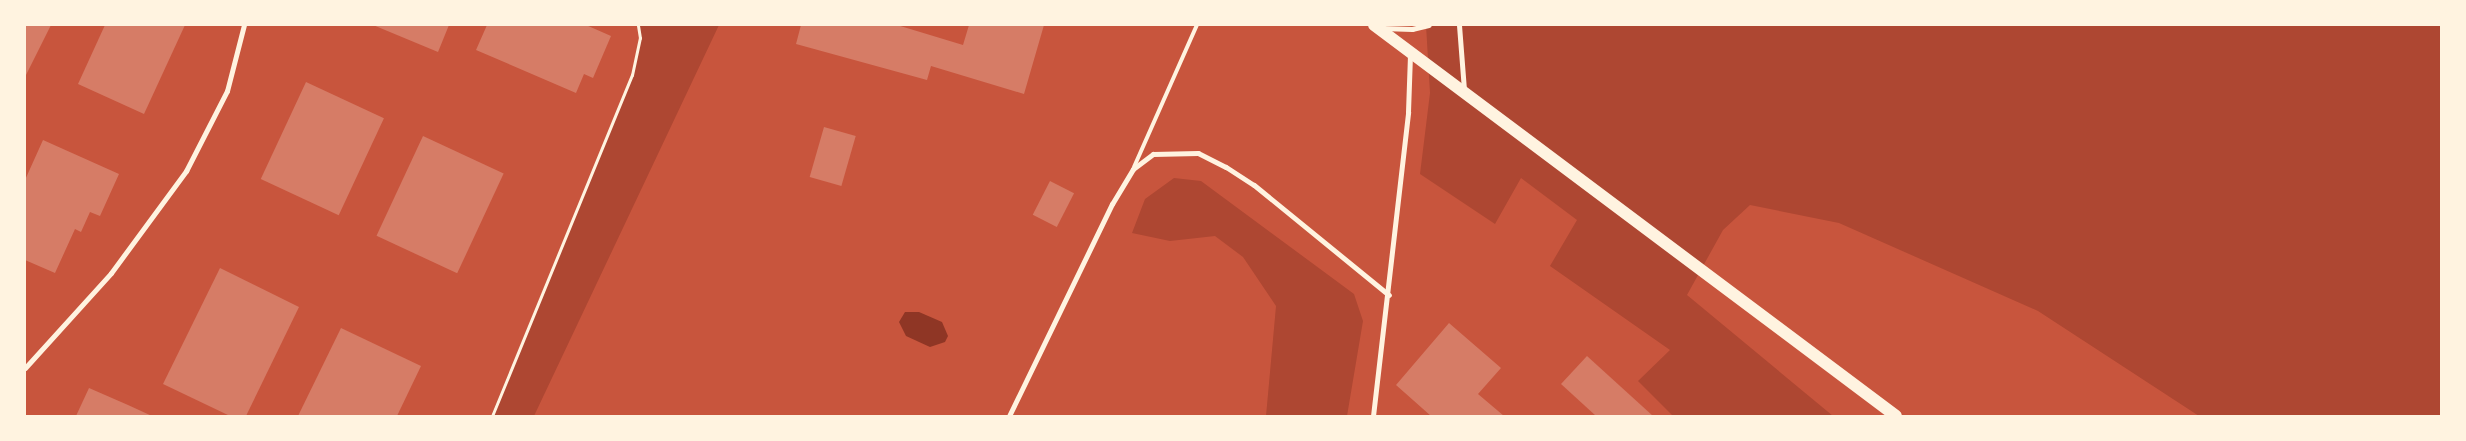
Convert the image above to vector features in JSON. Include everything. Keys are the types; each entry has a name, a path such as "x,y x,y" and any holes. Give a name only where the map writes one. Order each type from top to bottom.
{"main road":[{"path":"1376,26 1896,416"}],"street":[{"path":"25,368 111,273 186,172 227,91 244,25"},
{"path":"1376,26 1412,29 1429,25"},
{"path":"1459,25 1459,53 1465,93"},
{"path":"1373,416 1408,112 1410,53"},
{"path":"1008,416 1112,204 1133,169 1153,154 1198,153 1254,184 1388,295"}],"lane":[{"path":"1133,169 1197,25"}],"path":[{"path":"492,416 632,75 640,38 638,25"}],"shaded area":[{"path":"638,25 719,25 534,416 491,416 632,75 640,38"},
{"path":"1426,25 2441,25 2441,416 2199,416 2038,311 1839,223 1750,205 1723,230 1687,295 1833,416 1673,416 1638,381 1670,350 1550,266 1577,220 1521,178 1495,224 1420,174 1430,93"},
{"path":"1174,178 1201,181 1354,294 1363,321 1347,416 1266,416 1276,306 1243,257 1215,236 1170,241 1132,233 1145,199"},
{"path":"905,312 919,312 942,322 948,336 945,342 930,347 906,336 899,322"}],"building":[{"path":"25,25 51,25 25,77"},
{"path":"105,25 185,25 144,114 78,84"},
{"path":"373,25 449,25 438,52"},
{"path":"487,25 586,25 611,36 593,78 584,74 576,93 476,50"},
{"path":"801,25 897,25 963,45 969,25 1044,25 1024,94 931,66 927,80 796,44"},
{"path":"306,82 384,118 339,215 261,179"},
{"path":"824,127 856,136 841,186 810,177"},
{"path":"423,136 504,174 457,273 377,236"},
{"path":"43,140 119,174 100,216 90,212 81,232 75,229 55,273 25,260 25,180"},
{"path":"1050,181 1074,193 1057,227 1033,215"},
{"path":"220,268 299,307 246,416 230,416 163,384"},
{"path":"1449,323 1501,368 1478,394 1504,416 1431,416 1396,385"},
{"path":"341,328 421,366 397,416 298,416"},
{"path":"1587,356 1653,416 1596,416 1561,384"},
{"path":"89,388 128,405 152,416 76,416"}]}
